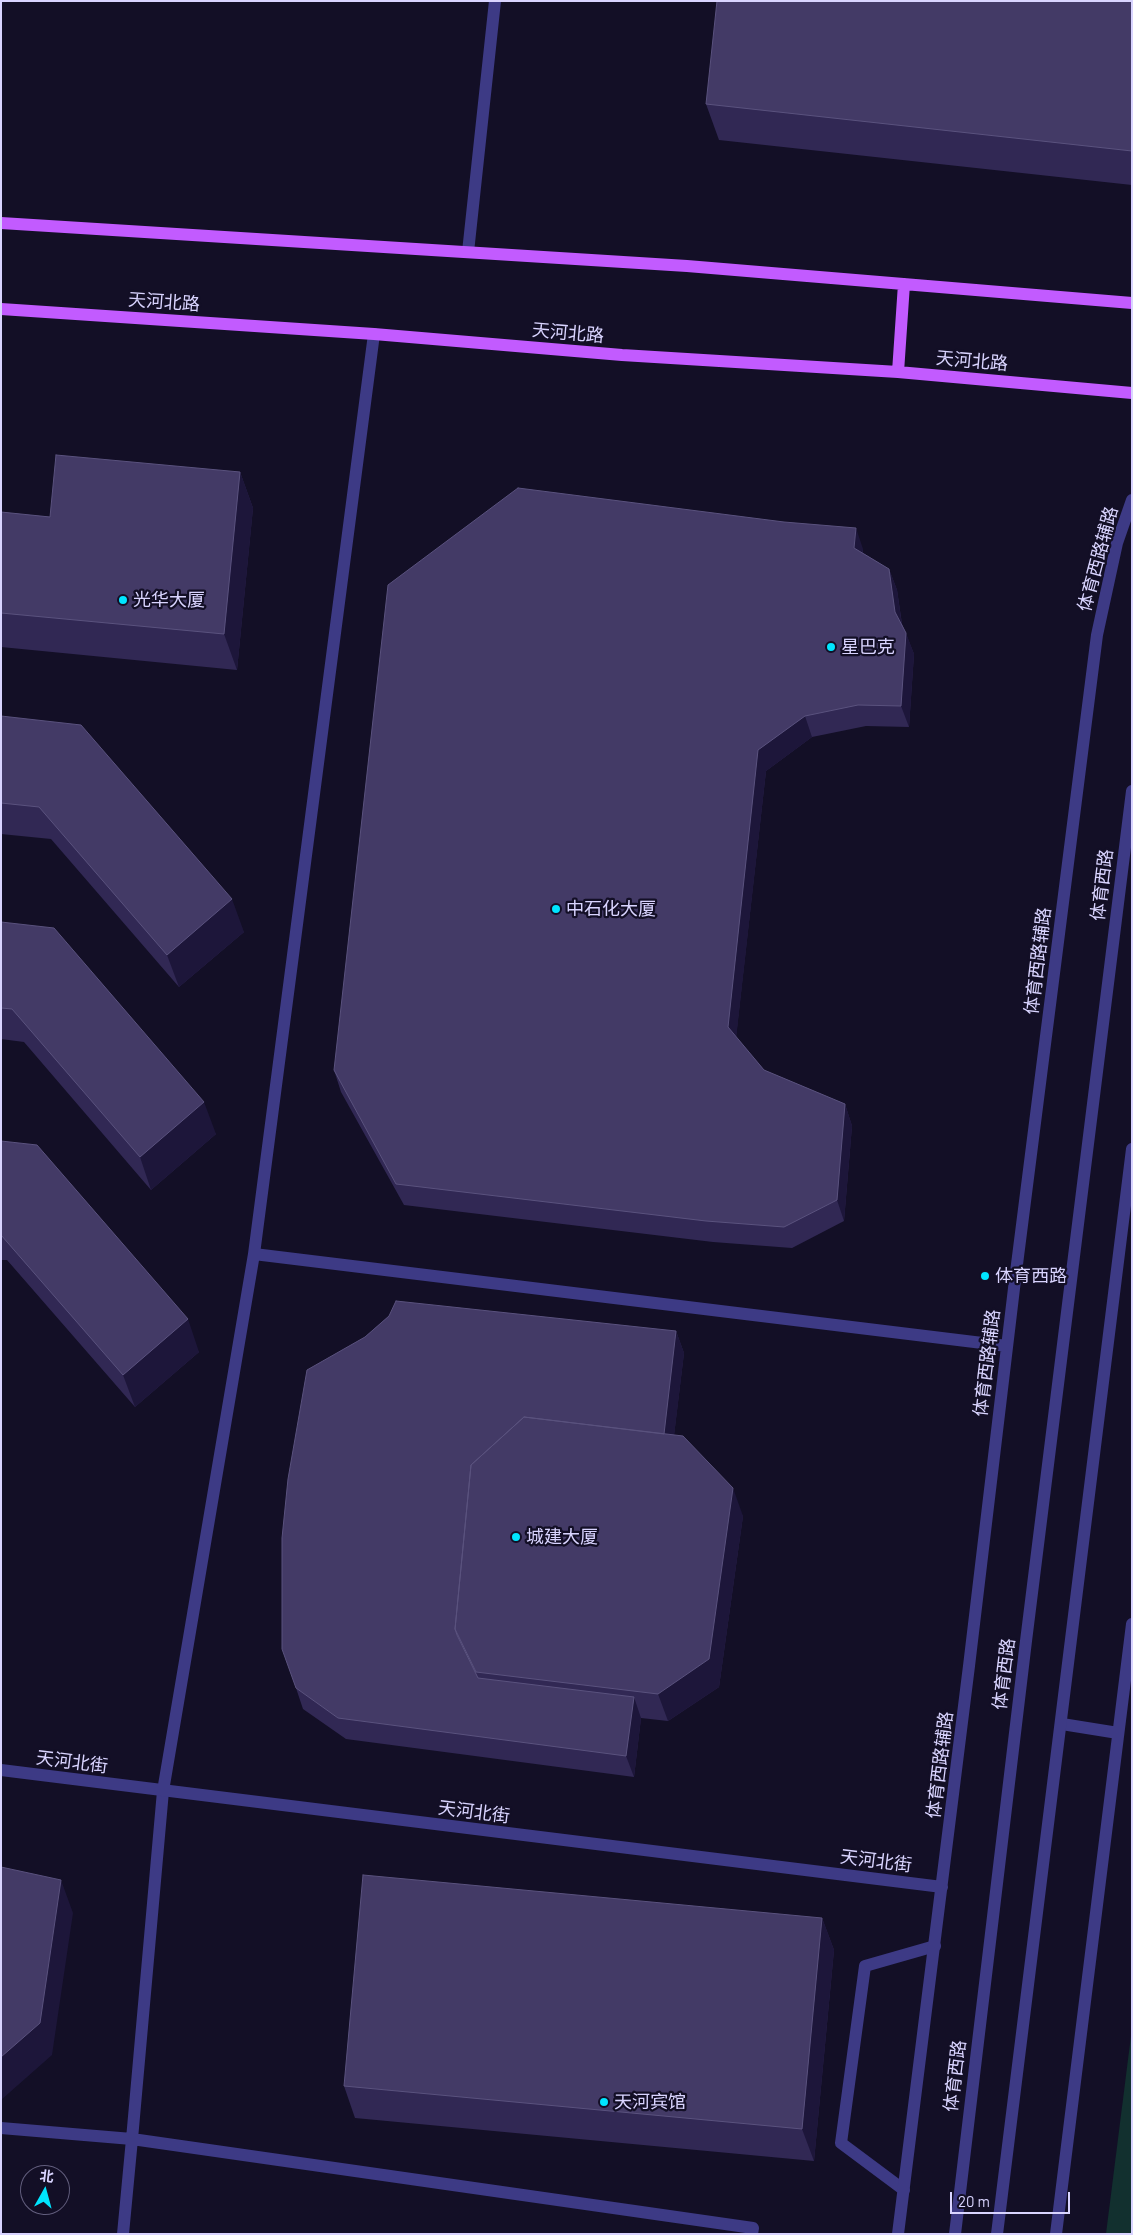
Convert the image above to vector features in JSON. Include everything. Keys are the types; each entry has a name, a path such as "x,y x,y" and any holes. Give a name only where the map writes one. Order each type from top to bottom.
{"main road":[{"path":"1,223 687,266 1132,303"},
{"path":"898,372 904,284"},
{"name":"天河北路","path":"1,309 374,334 622,355 898,372 1132,393"}],"street":[{"path":"468,252 495,1"},
{"path":"123,2234 163,1791 254,1254 374,334"},
{"name":"体育西路辅路","path":"898,2234 935,1946 1007,1346 1097,635 1116,544 1132,500"},
{"name":"体育西路","path":"955,2234 1023,1660 1132,791"},
{"path":"997,2234 1062,1724 1132,1149"},
{"path":"254,1254 1007,1346"},
{"path":"1056,2234 1132,1624"},
{"path":"1062,1724 1118,1733"},
{"name":"天河北街","path":"1,1770 942,1887"},
{"path":"904,2190 841,2143 842,2134 865,1966 935,1946"},
{"path":"1,2128 132,2139 753,2228 752,2234"}],"green space":[{"path":"1132,2028 1132,2234 1106,2234"}],"building":[{"path":"717,1 1132,1 1132,151 706,104"},
{"name":"光华大厦","path":"56,455 240,472 224,634 1,613 1,512 50,517"},
{"name":"中石化大厦","path":"518,488 784,522 856,528 854,548 889,569 895,612 906,633 901,706 858,705 805,716 758,750 728,1027 764,1070 845,1104 837,1200 784,1227 706,1221 396,1184 334,1070 388,585"},
{"path":"1,716 81,725 232,899 167,955 39,807 1,803"},
{"path":"1,922 54,928 204,1102 140,1157 12,1009 1,1008"},
{"path":"1,1141 37,1145 188,1319 123,1375 1,1235"},
{"path":"396,1301 676,1331 664,1434 524,1417 471,1465 455,1629 478,1678 634,1697 626,1756 338,1718 296,1688 282,1649 282,1538 288,1479 307,1370 365,1337 389,1316"},
{"path":"524,1417 683,1436 733,1488 709,1659 658,1694 476,1672 455,1629 471,1465"},
{"path":"1,1867 61,1880 40,2023 1,2057"},
{"path":"363,1875 822,1918 802,2129 344,2086"}],"place":[{"name":"光华大厦","path":"123,600"},
{"name":"星巴克","path":"831,647"},
{"name":"中石化大厦","path":"556,909"},
{"name":"体育西路","path":"985,1276"},
{"name":"城建大厦","path":"516,1537"},
{"name":"天河宾馆","path":"604,2102"}]}
